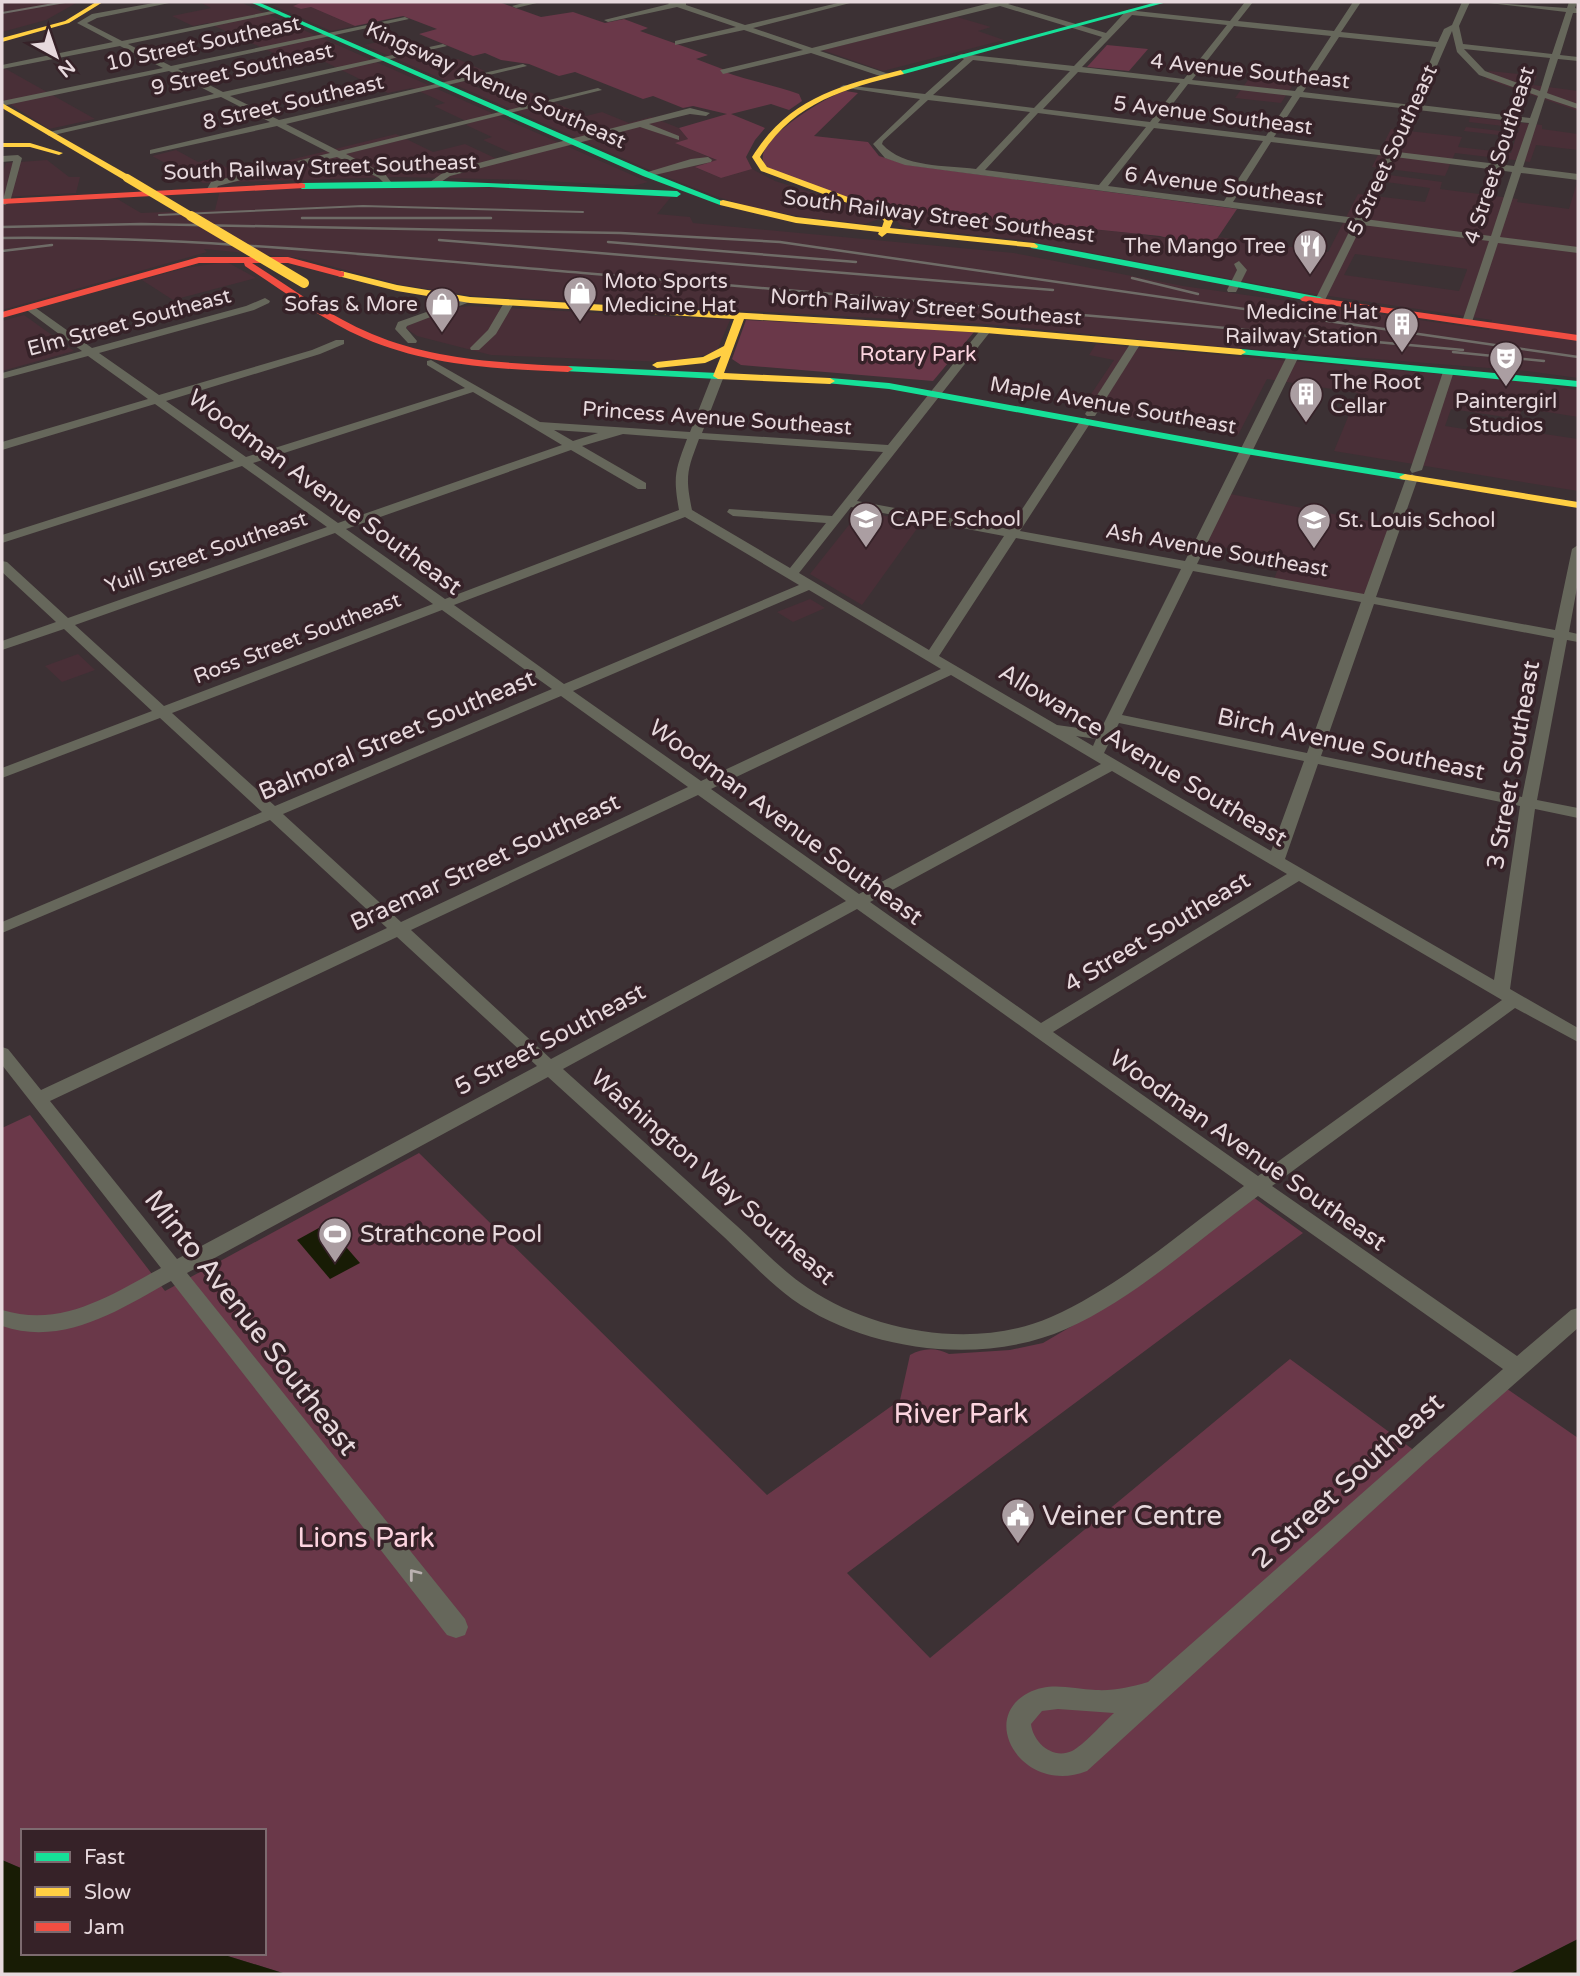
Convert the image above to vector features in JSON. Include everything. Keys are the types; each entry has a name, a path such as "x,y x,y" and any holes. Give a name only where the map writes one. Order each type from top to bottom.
{"main road":[{"path":"69,21 89,2"},
{"path":"2,38 69,21 100,2"},
{"name":"Kingsway Avenue Southeast","path":"253,2 573,142 681,194"},
{"path":"884,232 889,220 880,212 764,169 757,161 760,147 775,129 823,95 844,87 1164,2"},
{"path":"881,77 873,83 876,88 889,93"},
{"path":"2,104 59,153"},
{"path":"6,121 124,183 379,328 412,341"},
{"path":"2,143 13,133 6,121"},
{"name":"9 Street Southeast","path":"2,143 37,135"},
{"path":"2,143 30,145 59,153 124,183"},
{"path":"631,190 649,188 651,178"},
{"name":"Kingsway Avenue Southeast","path":"651,178 699,194"},
{"name":"South Railway Street Southeast","path":"3,202 212,189 435,181 699,194 730,206 775,217 884,232"},
{"name":"Maple Avenue Southeast","path":"124,183 247,264 348,325 388,344 435,356 488,364 828,373 939,390 1248,447 1578,497"},
{"name":"South Railway Street Southeast","path":"681,194 718,209 759,220 1024,244 1234,287 1578,338"},
{"name":"North Railway Street Southeast","path":"2,315 187,263 214,259 274,258 308,264 397,288 470,300 986,330 1578,384"},
{"path":"719,372 740,316"},
{"name":"Maple Avenue Southeast","path":"412,341 462,354 657,365 719,372"},
{"path":"657,365 705,360 729,347"},
{"name":"Maple Avenue Southeast","path":"1414,474 1578,505"}],"street":[{"path":"69,21 170,2"},
{"path":"516,6 537,2"},
{"path":"608,20 675,3 691,2"},
{"path":"678,43 850,2"},
{"path":"723,72 1000,2 1107,36"},
{"path":"1102,188 1249,2"},
{"path":"1227,204 1357,2"},
{"name":"5 Street Southeast","path":"1320,300 1415,107 1447,31 1455,26 1466,2"},
{"path":"1484,2 1574,8"},
{"path":"675,3 881,77"},
{"name":"4 Street Southeast","path":"1467,321 1544,96 1554,57 1574,8"},
{"path":"2,67 277,12"},
{"path":"978,172 1128,12 1441,45"},
{"name":"10 Street Southeast","path":"2,104 405,19"},
{"path":"69,21 83,25 278,123 382,176 386,181"},
{"path":"1455,26 1459,46 1465,58 1482,73 1578,107"},
{"name":"9 Street Southeast","path":"37,135 443,46"},
{"path":"1459,46 1578,59"},
{"path":"926,98 966,56"},
{"name":"4 Avenue Southeast","path":"966,56 1535,121"},
{"name":"8 Street Southeast","path":"153,152 523,66"},
{"name":"5 Avenue Southeast","path":"844,87 1578,177"},
{"path":"212,189 214,184 598,90"},
{"name":"6 Avenue Southeast","path":"926,98 879,140 877,144 880,150 897,160 978,172 1578,250"},
{"path":"435,181 447,174 690,111 706,113"},
{"path":"641,124 676,138"},
{"path":"2,159 18,159 3,202"},
{"path":"651,178 694,160 708,160"},
{"path":"1234,287 1242,270 1239,264"},
{"path":"412,341 402,333 402,324 470,300"},
{"name":"Elm Street Southeast","path":"2,376 250,309 265,301"},
{"path":"475,348 492,332 509,303"},
{"name":"Woodman Avenue Southeast","path":"29,308 1040,1032 1519,1369"},
{"path":"792,574 986,330"},
{"path":"2,446 316,352 340,342"},
{"path":"931,657 1136,343"},
{"path":"1096,754 1292,358"},
{"path":"431,363 642,486"},
{"name":"4 Street Southeast","path":"1276,860 1414,474 1448,371"},
{"path":"686,512 680,481 681,471 719,372"},
{"path":"2,539 472,389"},
{"name":"Princess Avenue Southeast","path":"539,425 892,449"},
{"name":"Yuill Street Southeast","path":"2,646 604,434 622,431"},
{"name":"Ash Avenue Southeast","path":"848,503 1578,638"},
{"name":"Allowance Avenue Southeast","path":"686,512 1299,874 1578,1035"},
{"name":"Ross Street Southeast","path":"2,773 686,512"},
{"path":"733,512 835,520"},
{"name":"3 Street Southeast","path":"1508,994 1528,804 1578,549"},
{"name":"Washington Way Southeast","path":"2,565 550,1069 799,1293 832,1313 910,1337 955,1343 982,1342 1027,1334 1062,1322 1107,1294 1259,1185"},
{"name":"Balmoral Street Southeast","path":"2,928 810,585"},
{"name":"Braemar Street Southeast","path":"38,1100 952,669"},
{"name":"Birch Avenue Southeast","path":"1114,718 1578,813"},
{"path":"1052,728 1105,736"},
{"name":"5 Street Southeast","path":"2,1318 16,1324 40,1325 86,1316 550,1069 1113,764"},
{"name":"4 Street Southeast","path":"1040,1032 1299,874"},
{"path":"1259,1185 1508,994"},
{"name":"Minto Avenue Southeast","path":"2,1053 456,1627"},
{"name":"2 Street Southeast","path":"1156,1690 1129,1700 1101,1703 1051,1697 1040,1699 1030,1704 1020,1723 1023,1744 1040,1762 1066,1766 1078,1762 1419,1454 1578,1316"}],"shaded area":[{"path":"2,2 78,2 46,20 2,32"},
{"path":"200,2 240,2 648,182 633,186 396,177 203,183 152,156 176,150 198,162 211,159 237,173 396,134 433,152 465,144 497,159 514,154 483,140 492,137 466,125 470,123 434,106 445,103 412,88 388,93 313,56 291,61 208,23 193,26 172,16 211,8"},
{"path":"306,3 294,5 301,9 311,7 355,26 331,31 272,5"},
{"path":"957,17 991,27 978,31 1004,40 883,71 822,50"},
{"path":"378,42 410,56 423,53 444,62 458,59 485,71 456,78 493,94 520,88 586,116 602,112 629,123 651,117 679,128 688,139 676,143 718,161 697,168 721,178 752,169 775,181 862,208 879,219 865,224 804,217 754,208 715,196 364,45"},
{"path":"1258,66 1302,71 1281,103 1235,98"},
{"path":"6,69 95,119 49,129 2,99 2,70"},
{"path":"1489,71 1537,76 1533,85 1578,91 1578,111 1486,79"},
{"path":"1470,117 1542,125 1542,129 1578,134 1578,150 1536,145 1530,162 1455,153 1445,176 1372,167 1391,129 1462,137 1458,147 1511,153 1516,137 1464,131 1466,127 1518,133 1520,128 1469,122"},
{"path":"47,160 69,177 80,177 76,193 2,197 2,175 6,163"},
{"path":"1389,175 1442,182 1440,189 1569,209 1578,179 1578,378 1527,371 1187,344 986,324 474,296 402,285 300,258 204,249 207,252 2,310 2,253 16,250 2,249 2,204 114,197 141,213 215,210 220,190 413,186 540,188 671,197 657,214 690,217 693,223 1014,253 1183,286 1489,330 1492,320 1295,291 1024,240 906,228 900,225 890,211 914,211 1139,234 1180,240 1210,249 1218,237 1328,252 1358,194 1425,202 1430,188 1386,182","holes":["1355,254 1467,269 1459,291 1344,275"]},
{"path":"227,262 256,278 173,300 142,280 185,268"},
{"path":"470,306 730,320 716,353 666,362 491,355 417,336 407,329 407,326 449,308"},
{"path":"24,315 74,351 2,371 2,321"},
{"path":"1096,344 1528,382 1578,390 1578,417 1522,408 1519,419 1451,409 1445,426 1509,436 1511,429 1578,439 1578,491 1334,451 1358,393 1267,379 1238,435 1081,409 1114,360 1089,355"},
{"name":"St. Louis School","path":"1225,493 1395,526 1369,600 1273,582 1282,558 1200,543"},
{"name":"CAPE School","path":"860,511 921,523 862,605 810,574"},
{"path":"810,599 825,608 793,622 777,612"},
{"path":"78,654 95,670 62,682 45,666"},
{"path":"326,1224 360,1263 330,1279 297,1240"},
{"path":"2,1860 21,1868 21,1955 224,1955 286,1974 2,1974"},
{"path":"1578,1939 1578,1974 1509,1974"}],"green space":[{"path":"303,2 499,2 541,17 573,12 605,23 624,19 648,28 640,31 708,55 696,59 725,70 722,71 799,94 802,101 789,110 771,104 731,114 765,128 746,157 752,169 721,178 695,167 717,160 675,143 688,139 679,128 727,114 693,106 683,108 653,96 643,99 575,72 559,76 529,64 501,60 485,53 473,56 419,34 437,29 403,16 355,26 311,7 301,9 293,6"},
{"path":"1107,45 1148,49 1129,71 1087,67"},
{"path":"846,91 858,93 814,136 868,142 879,156 908,165 1237,209 1210,249 1160,236 914,211 890,211 804,183 766,166 763,157 767,146 778,134 823,101"},
{"name":"Rotary Park","path":"746,320 974,332 933,381 741,365 732,359"},
{"name":"Lions Park","path":"30,1115 165,1291 419,1153 767,1495 900,1400 910,1355 929,1349 949,1354 1010,1350 1043,1343 1072,1326 1253,1197 1303,1233 847,1573 930,1658 1290,1359 1419,1454 1500,1384 1578,1438 1578,1939 1509,1974 286,1974 224,1955 266,1955 266,1829 21,1829 21,1868 2,1860 2,1128"}],"railway":[{"path":"2,13 65,2"},
{"path":"159,215 363,206 583,212"},
{"path":"302,218 491,218"},
{"path":"2,227 141,224 621,233 780,242 1578,357"},
{"path":"2,238 147,240 292,249 913,300 1463,350"},
{"path":"439,240 1053,290"},
{"path":"608,242 856,262"},
{"path":"2,251 52,245"},
{"path":"1132,278 1198,294"},
{"path":"1453,352 1544,361"}],"traffic: fast":[{"path":"253,2 646,174 723,203"},
{"path":"901,72 1164,2"},
{"path":"302,186 489,185 677,194"},
{"path":"1034,246 1320,300"},
{"path":"1241,352 1578,384"},
{"path":"568,369 718,376"},
{"path":"830,381 889,386 1405,477"}],"traffic: slow":[{"path":"2,40 67,22 100,2"},
{"path":"882,234 889,221 880,212 764,169 756,157 768,138 799,109 838,90 901,72"},
{"path":"2,105 127,178"},
{"path":"2,145 30,145 59,153"},
{"path":"127,178 304,283"},
{"path":"723,203 796,220 1034,246"},
{"path":"341,274 397,288 470,300 740,316 718,376 830,381"},
{"path":"740,316 986,330 1241,352"},
{"path":"657,365 705,360 729,347"},
{"path":"1405,477 1578,505"}],"traffic: jam":[{"path":"2,202 302,186"},
{"path":"2,315 199,260 288,260 341,274"},
{"path":"248,264 337,320 368,336 416,353 466,362 568,369"},
{"path":"1305,299 1578,338"}],"place":[{"name":"The Mango Tree","path":"1310,276"},
{"name":"Moto Sports Medicine Hat","path":"580,323"},
{"name":"Sofas & More","path":"442,334"},
{"name":"Medicine Hat Railway Station","path":"1402,354"},
{"name":"Paintergirl Studios","path":"1506,388"},
{"name":"The Root Cellar","path":"1306,424"},
{"name":"CAPE School","path":"866,549"},
{"name":"St. Louis School","path":"1314,550"},
{"name":"Strathcone Pool","path":"335,1264"},
{"name":"Veiner Centre","path":"1018,1545"}],"park label":[{"name":"River Park","path":"961,1413"}]}
